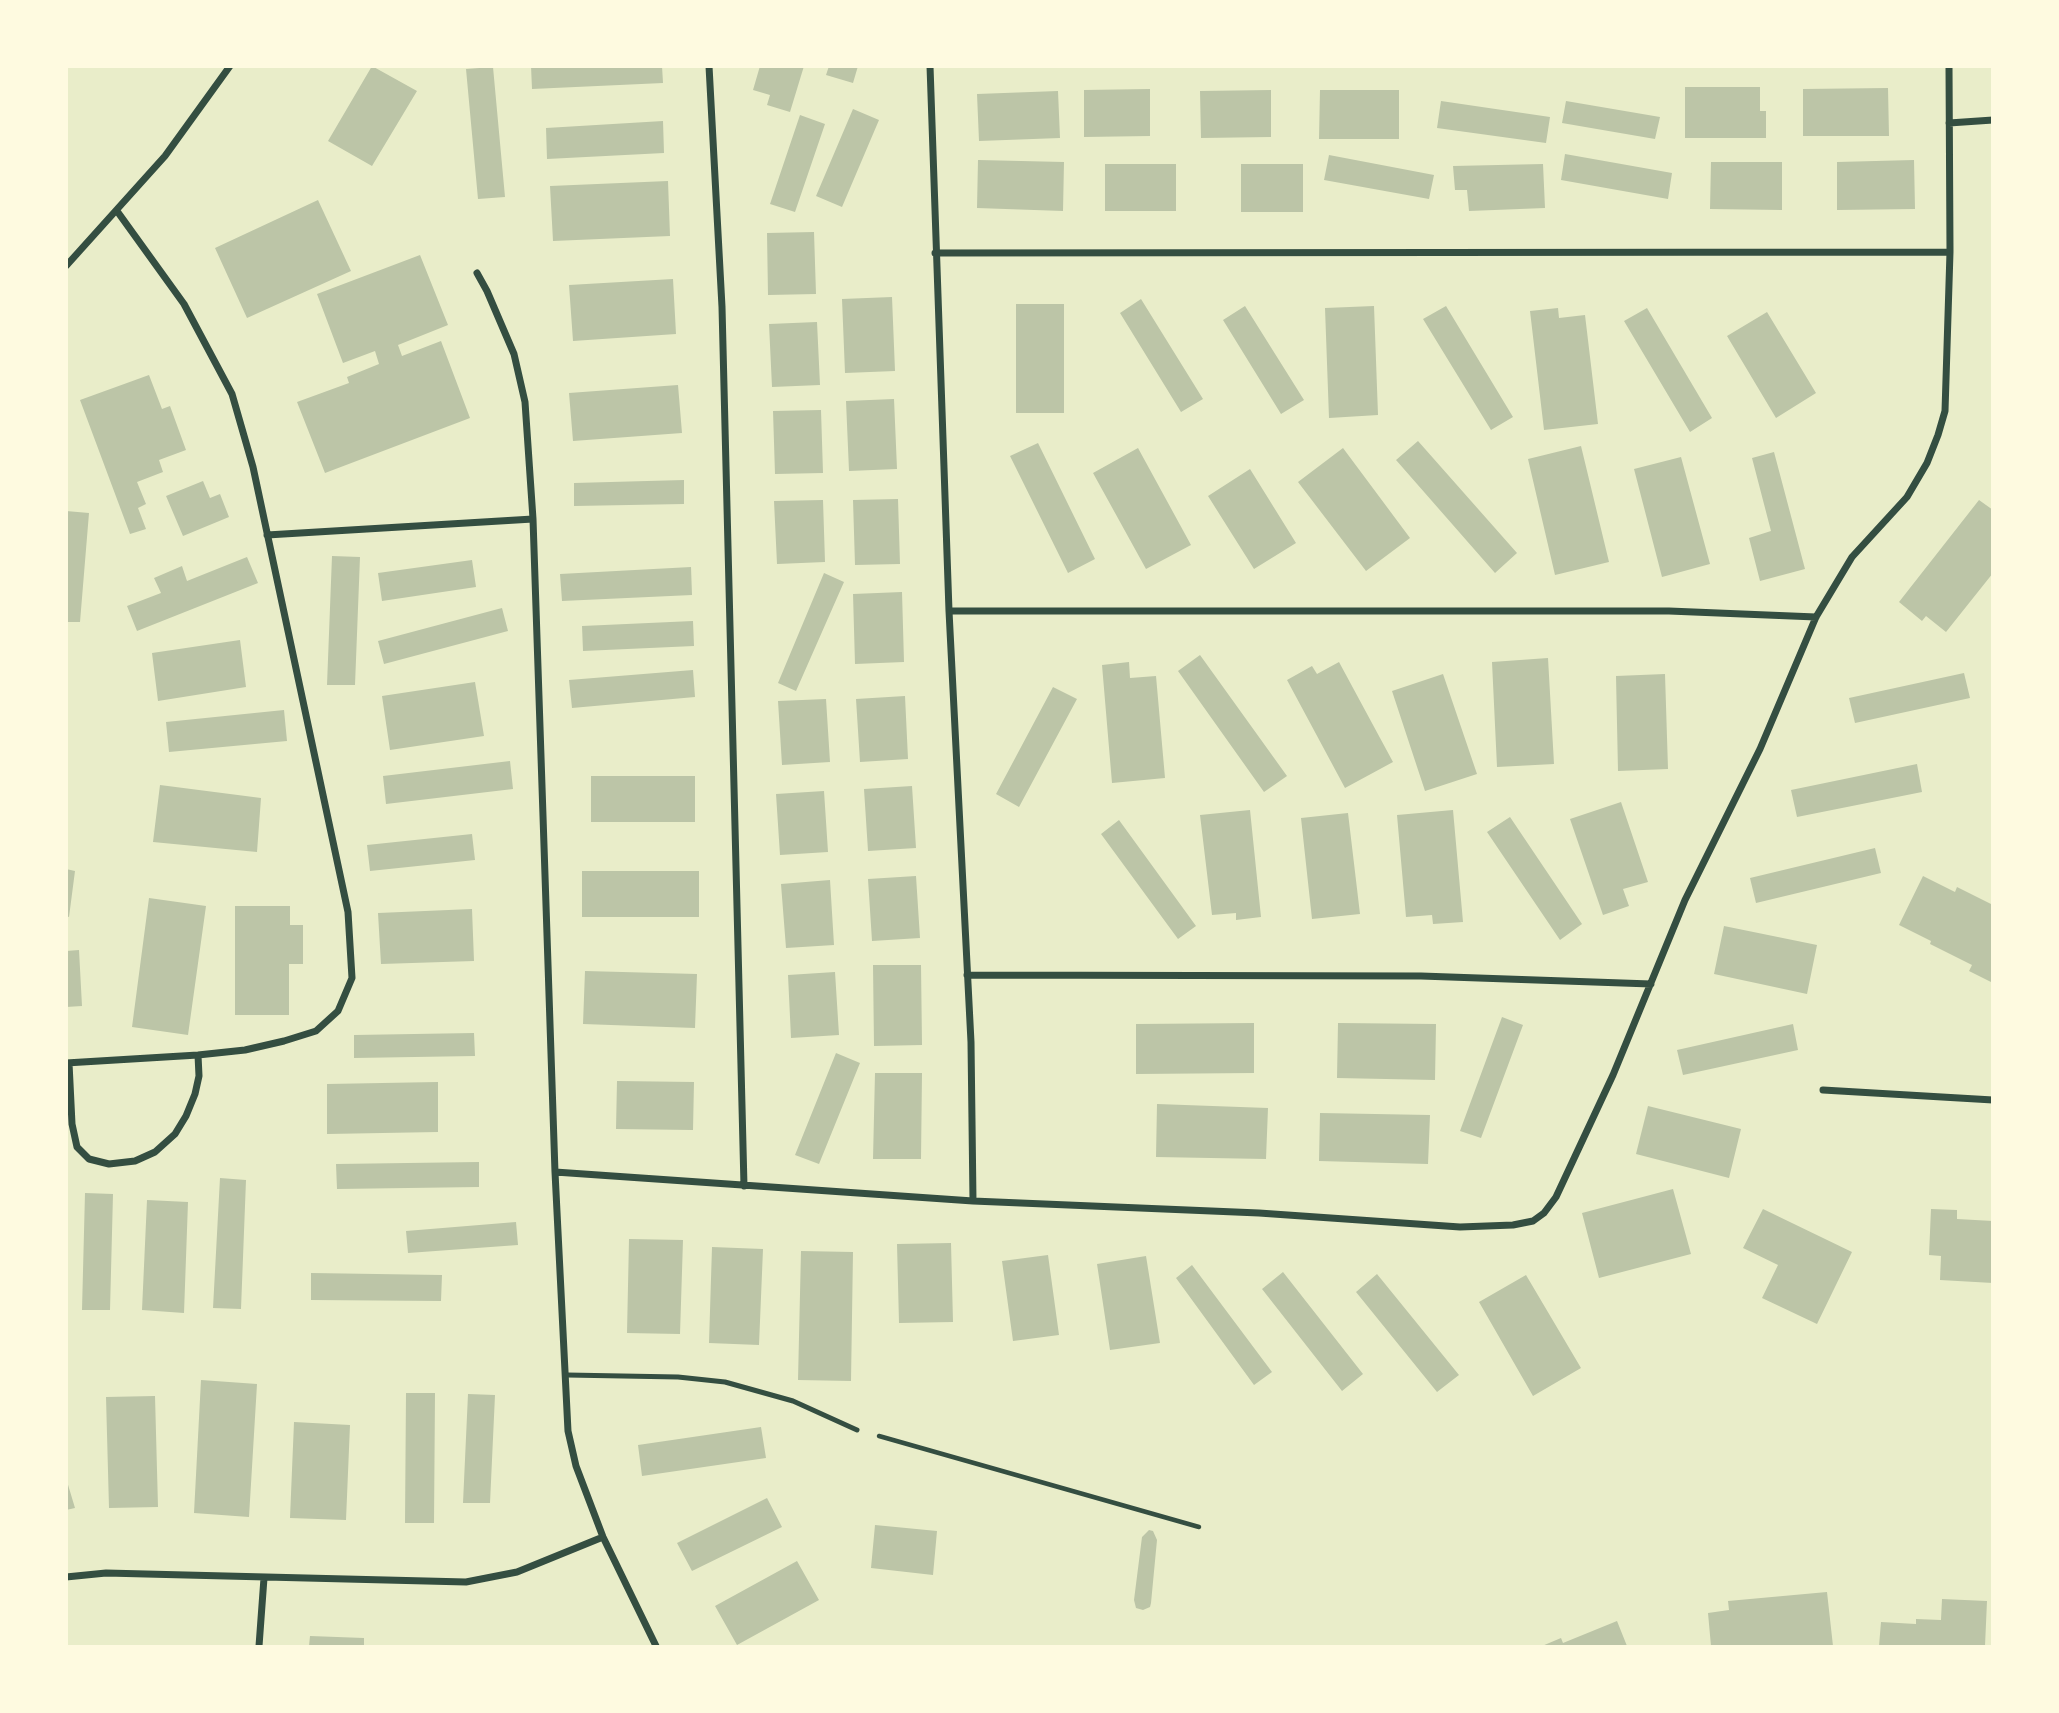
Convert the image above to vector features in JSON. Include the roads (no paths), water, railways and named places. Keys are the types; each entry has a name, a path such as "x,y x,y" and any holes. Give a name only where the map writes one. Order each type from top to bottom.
{"street":[{"path":"66,266 165,156 230,66"},
{"path":"709,66 722,307 744,1186"},
{"path":"930,66 949,611 972,1095 973,1201"},
{"path":"555,1172 973,1201 1259,1213 1460,1227 1513,1225 1533,1221 1544,1213 1556,1197 1613,1075 1685,900 1760,749 1816,618 1852,557 1907,497 1927,463 1938,435 1945,411 1950,253 1949,66"},
{"path":"1949,123 1993,120"},
{"path":"117,211 184,304 232,394 253,467 348,912 352,978 338,1011 316,1031 245,1050 68,1063 69,1095 77,1147 89,1159 109,1164 135,1161 155,1152 175,1134 186,1116 199,1076 198,1055"},
{"path":"935,253 1950,253"},
{"path":"477,273 514,354 525,402 533,519 555,1172 568,1431 576,1466 603,1537 656,1647"},
{"path":"267,535 533,519"},
{"path":"949,611 1669,611 1816,618"},
{"path":"967,975 1421,975 1651,984"},
{"path":"1823,1090 1993,1100"},
{"path":"66,1577 106,1573 466,1583 517,1572 603,1537"},
{"path":"259,1647 264,1578"}],"lane":[{"path":"567,1376 678,1377 725,1382 793,1401 858,1430"}]}
